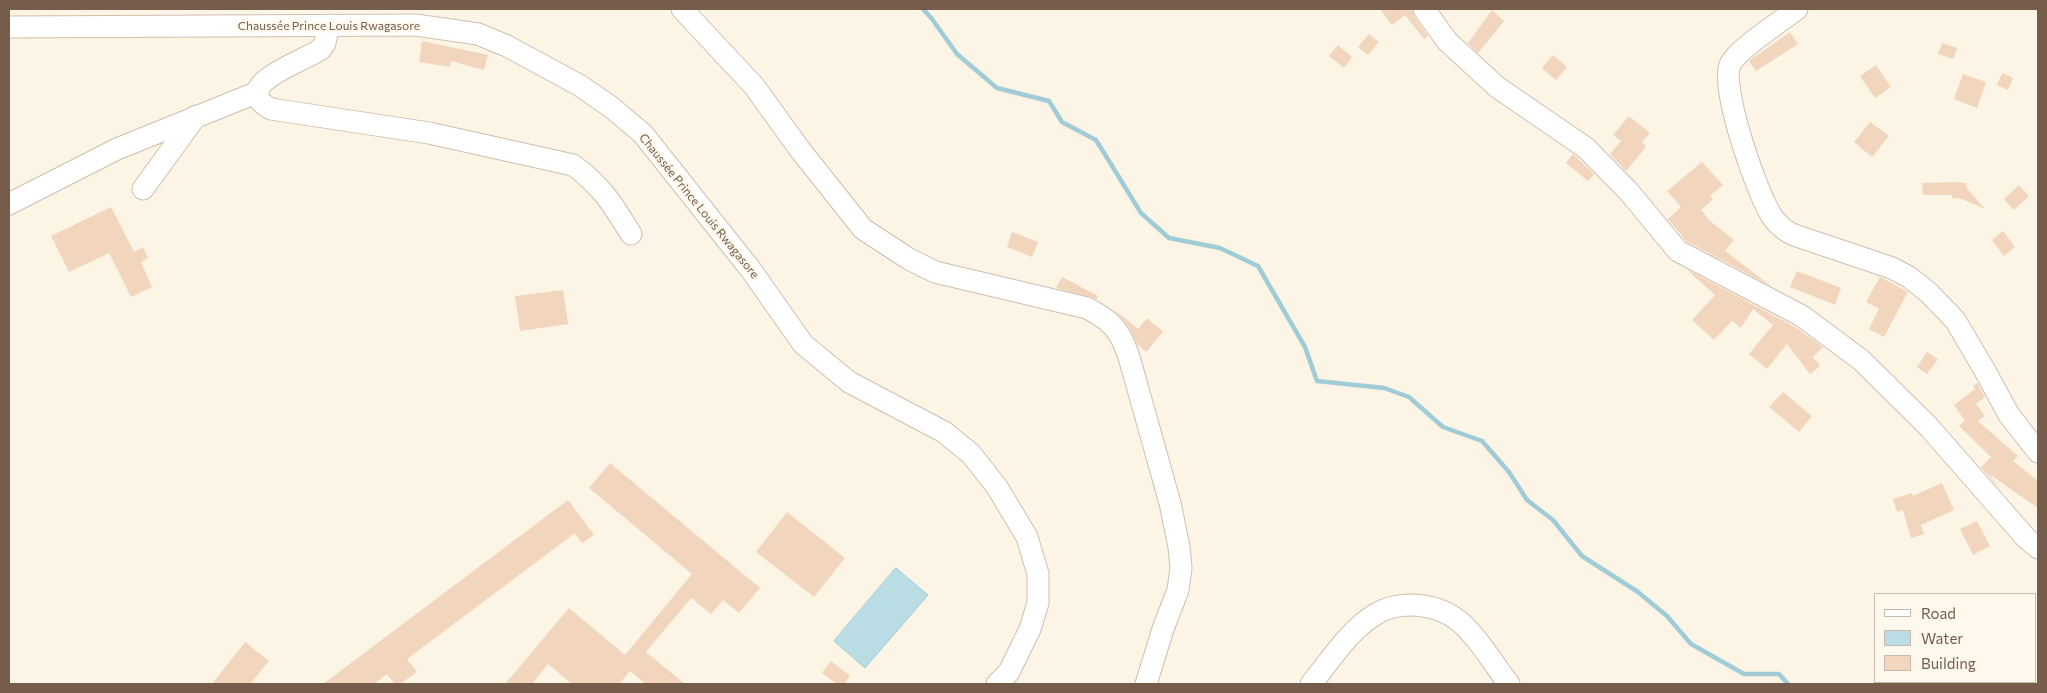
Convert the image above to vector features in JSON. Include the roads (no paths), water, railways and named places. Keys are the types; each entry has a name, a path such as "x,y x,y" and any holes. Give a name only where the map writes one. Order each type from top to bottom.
{"street":[{"path":"682,9 754,86 806,158 863,229 909,259 934,272 1087,308 1102,316 1114,326 1122,338 1129,357 1170,503 1179,547 1181,568 1178,590 1163,629 1146,684"},
{"path":"1424,9 1447,40 1497,87 1586,148 1629,192 1678,251 1802,316 1861,360 1928,426 2026,538 2038,548"},
{"path":"1797,9 1740,52 1730,64 1727,76 1738,128 1766,206 1783,230 1892,268 1909,277 1929,293 1955,320 2009,415 2038,452"},
{"path":"329,25 325,43 321,49 263,80 258,92 258,99 271,109 429,133 572,166 590,177 608,196 632,234"},
{"name":"Chaussée Prince Louis Rwagasore","path":"9,27 416,25 478,34 507,46 579,85 611,107 643,134 751,270 803,344 849,382 944,432 971,454 997,487 1027,537 1038,574 1038,603 1030,629 1009,672 998,684"},
{"path":"9,204 117,149 258,92"},
{"path":"143,189 196,116"},
{"path":"1311,684 1352,634 1376,614 1397,607 1417,605 1437,608 1456,619 1478,642 1509,684"}],"water":[{"path":"896,568 928,595 865,668 834,641"}],"waterway":[{"path":"923,9 957,54 997,88 1049,101 1062,122 1096,140 1141,213 1169,238 1220,248 1258,266 1305,347 1317,381 1384,388 1409,397 1443,427 1482,441 1509,472 1527,500 1553,520 1582,556 1638,592 1667,616 1691,644 1744,674 1779,674 1788,684"}]}
